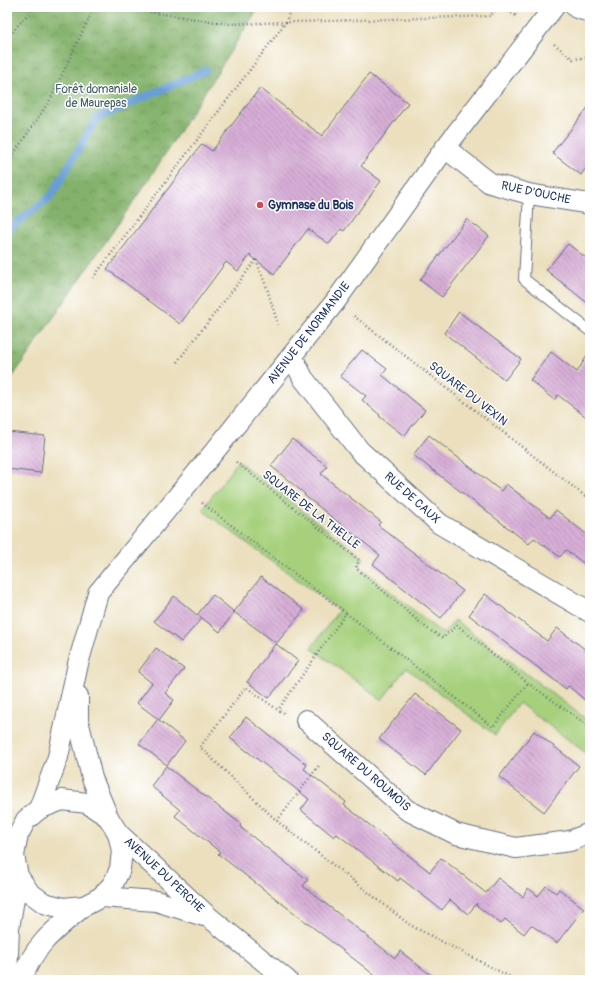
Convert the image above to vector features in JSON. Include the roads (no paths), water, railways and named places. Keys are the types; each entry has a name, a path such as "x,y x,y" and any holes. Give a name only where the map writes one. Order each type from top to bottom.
{"street":[{"name":"AVENUE DE NORMANDIE","path":"39,809 58,757 78,664 98,593 335,302 445,148 554,7"},
{"path":"577,7 590,11"},
{"name":"RUE D'OUCHE","path":"445,148 490,183 529,194 590,204"},
{"name":"RUE DE CAUX","path":"292,356 303,378 360,451 440,524 590,612"},
{"name":"AVENUE DE NORMANDIE","path":"22,980 26,966 47,936 84,906 102,897 113,884 120,868 122,851 113,825 92,778 78,720 78,664"},
{"name":"SQUARE DU ROUMOIS","path":"306,720 407,810 456,834 516,848 570,841 590,833"},
{"name":"AVENUE DE NORMANDIE","path":"7,980 9,928 18,876 14,855 18,835 26,820 39,809 62,800 87,803 113,825"},
{"name":"AVENUE DU PERCHE","path":"113,825 210,918 287,980"},
{"name":"AVENUE DE NORMANDIE","path":"18,876 29,892 44,903 63,908 84,906"},
{"name":"AVENUE DU PERCHE","path":"102,897 156,901 210,918"}],"lane":[{"path":"529,194 524,279 590,331"}],"waterway":[{"path":"7,230 51,196 97,118 206,70"}],"place":[{"name":"Gymnase du Bois","path":"260,205"}],"park label":[{"name":"Forêt domaniale de Maurepas","path":"96,96"}]}
